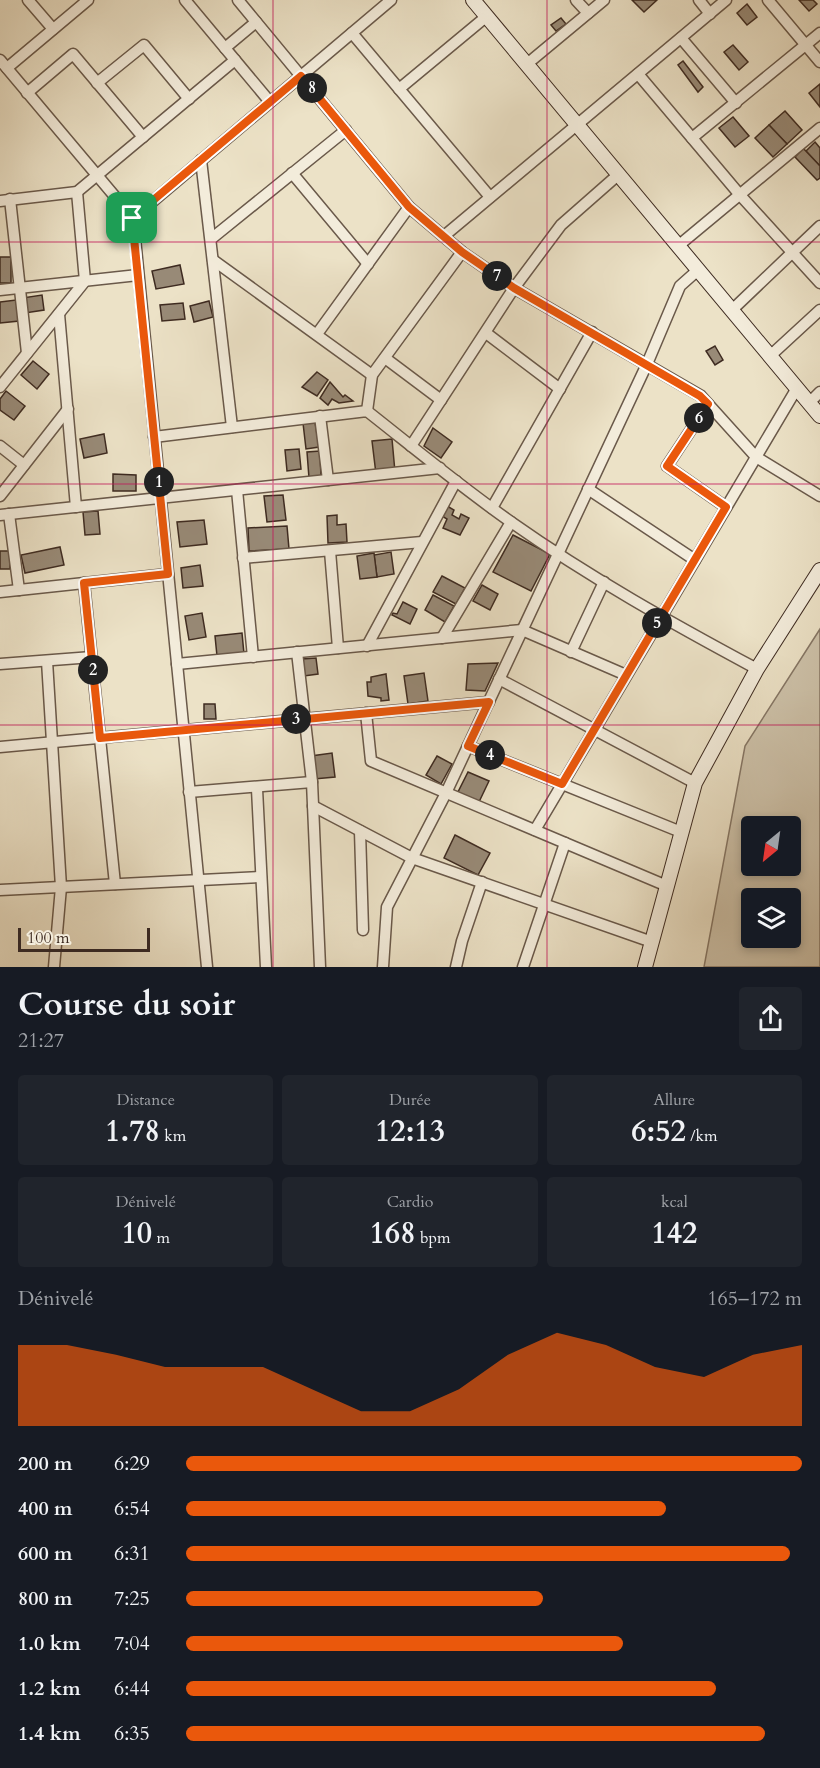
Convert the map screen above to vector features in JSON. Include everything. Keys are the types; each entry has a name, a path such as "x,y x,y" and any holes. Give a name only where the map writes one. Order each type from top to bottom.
{"street":[{"path":"28,0 53,29"},
{"path":"88,0 53,29 3,64 132,218 207,967"},
{"path":"185,0 270,102"},
{"path":"238,0 409,207 462,252 514,288 700,396 756,457 820,496"},
{"path":"132,218 391,0"},
{"path":"473,0 820,416"},
{"path":"576,0 588,14"},
{"path":"527,64 604,0"},
{"path":"699,0 710,14"},
{"path":"444,236 726,0"},
{"path":"768,0 820,62"},
{"path":"399,89 487,16"},
{"path":"225,48 256,22"},
{"path":"352,33 490,197"},
{"path":"692,138 820,33"},
{"path":"681,38 736,102"},
{"path":"97,83 144,45 189,99"},
{"path":"27,93 73,54 143,137"},
{"path":"27,352 4,198 76,192 235,60"},
{"path":"638,74 740,195 820,283"},
{"path":"678,246 820,128"},
{"path":"211,239 346,130"},
{"path":"201,160 232,427"},
{"path":"292,173 368,264"},
{"path":"411,446 514,288 561,225 619,174"},
{"path":"0,387 85,281 76,192"},
{"path":"318,334 409,207"},
{"path":"732,310 820,226"},
{"path":"367,411 372,375 462,252"},
{"path":"213,260 372,375"},
{"path":"383,967 387,907 446,793 489,702 647,364 680,286 698,270"},
{"path":"0,290 138,275"},
{"path":"770,356 820,310"},
{"path":"59,314 76,507"},
{"path":"492,508 592,332"},
{"path":"486,333 560,389"},
{"path":"385,358 441,400"},
{"path":"535,830 797,388"},
{"path":"809,403 820,392"},
{"path":"708,404 667,466 726,507"},
{"path":"0,496 68,409"},
{"path":"154,437 367,411 511,522 661,617 757,669"},
{"path":"320,416 328,480"},
{"path":"0,446 24,465"},
{"path":"19,590 5,514 441,468"},
{"path":"367,645 456,481"},
{"path":"588,489 695,560"},
{"path":"237,490 253,657"},
{"path":"442,638 511,522"},
{"path":"243,558 422,542"},
{"path":"330,550 338,648"},
{"path":"645,967 695,783 757,669 820,570"},
{"path":"0,592 168,574"},
{"path":"571,652 604,582"},
{"path":"84,583 115,884"},
{"path":"177,664 522,630 626,675"},
{"path":"297,652 312,782 320,967"},
{"path":"0,664 92,657"},
{"path":"47,661 61,887 54,967"},
{"path":"499,679 695,783"},
{"path":"0,747 489,702"},
{"path":"366,713 371,761 667,886"},
{"path":"468,746 681,832"},
{"path":"189,792 257,789 312,782"},
{"path":"257,789 266,967"},
{"path":"313,806 412,858 652,942"},
{"path":"360,831 363,930"},
{"path":"523,967 566,843"},
{"path":"0,890 261,877"},
{"path":"456,967 462,940 482,882"}],"shaded area":[{"path":"820,629 820,967 704,967 745,746"}],"building":[{"path":"632,0 657,0 644,12"},
{"path":"799,0 813,0 817,4 809,11"},
{"path":"747,4 757,17 747,25 737,13"},
{"path":"561,18 566,24 556,31 551,25"},
{"path":"733,45 748,62 739,70 724,52"},
{"path":"683,61 703,87 698,92 678,65"},
{"path":"820,84 820,107 809,93"},
{"path":"785,111 802,130 787,144 769,125"},
{"path":"733,117 749,136 735,147 719,128"},
{"path":"769,125 787,144 773,157 755,138"},
{"path":"815,142 820,148 820,166 806,151"},
{"path":"803,148 820,166 820,178 817,180 795,157"},
{"path":"0,257 11,257 11,283 0,283"},
{"path":"180,265 184,284 156,289 152,271"},
{"path":"42,295 44,310 25,313 22,298"},
{"path":"16,300 19,321 0,323 0,302"},
{"path":"209,301 213,317 194,322 190,306"},
{"path":"183,303 185,319 162,321 160,305"},
{"path":"715,346 723,360 715,365 706,351"},
{"path":"33,361 49,374 37,389 21,375"},
{"path":"317,372 328,380 317,396 302,387"},
{"path":"330,382 343,397 345,395 353,401 339,403 332,399 328,405 320,398"},
{"path":"6,391 25,406 14,420 0,410 0,399"},
{"path":"315,422 319,447 306,449 303,423"},
{"path":"433,428 452,442 441,458 424,446"},
{"path":"104,434 107,453 84,458 80,439"},
{"path":"392,439 395,472 376,474 372,441"},
{"path":"299,449 301,469 287,471 285,450"},
{"path":"320,451 321,478 309,478 307,452"},
{"path":"113,474 136,475 136,491 113,491"},
{"path":"283,495 286,520 267,522 264,496"},
{"path":"447,506 454,510 452,515 459,519 461,514 469,518 460,535 443,528 447,519 442,516"},
{"path":"98,511 100,534 85,535 83,512"},
{"path":"337,515 337,525 346,524 347,542 328,543 327,516"},
{"path":"204,520 207,544 180,547 177,522"},
{"path":"287,526 289,549 249,551 248,528"},
{"path":"513,535 550,554 531,591 493,572"},
{"path":"60,547 64,565 25,573 21,555"},
{"path":"0,551 10,551 10,569 0,569"},
{"path":"391,552 394,574 377,577 374,555"},
{"path":"374,553 377,577 360,579 357,556"},
{"path":"200,565 203,586 183,588 181,568"},
{"path":"442,576 465,588 456,604 433,592"},
{"path":"482,585 498,594 490,610 473,601"},
{"path":"433,595 454,606 445,622 425,610"},
{"path":"403,602 417,609 410,624 392,615 397,614"},
{"path":"202,613 206,637 189,640 185,616"},
{"path":"242,633 244,654 217,656 215,636"},
{"path":"316,658 318,674 304,676 302,659"},
{"path":"498,663 485,691 466,690 468,664"},
{"path":"424,673 428,701 408,704 404,676"},
{"path":"386,674 389,700 381,701 381,698 368,696 367,682 371,682 371,677"},
{"path":"204,704 215,704 216,719 204,719"},
{"path":"332,753 335,777 314,779 311,756"},
{"path":"437,756 452,764 441,784 426,775"},
{"path":"468,772 489,781 478,804 457,794"},
{"path":"455,835 490,853 478,875 444,858"}],"route":[{"path":"301,76 409,207 462,252 514,288 700,396 708,404 667,466 726,507 562,784 468,746 489,702 100,738 84,583 168,574 132,218 301,76"}]}
